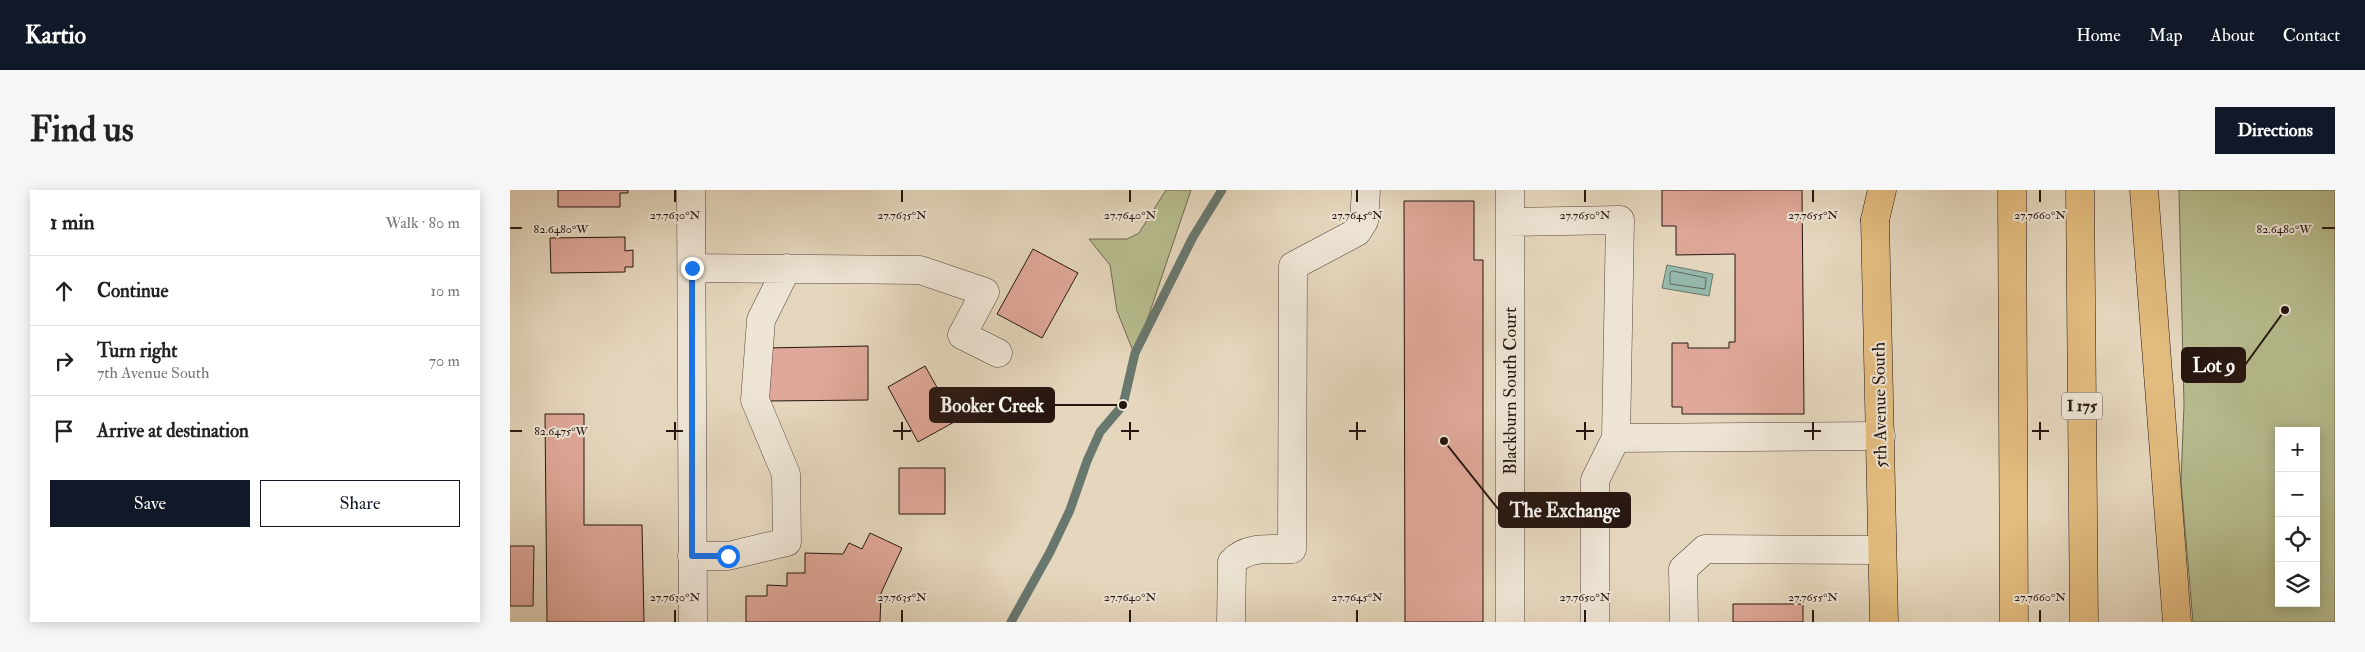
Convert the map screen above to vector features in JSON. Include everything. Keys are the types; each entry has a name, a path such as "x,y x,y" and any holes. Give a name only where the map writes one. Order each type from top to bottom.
{"main road":[{"path":"1875,220 1882,190"},
{"path":"2012,190 2014,622"},
{"name":"I 175","path":"2080,190 2084,622"},
{"path":"2144,190 2177,622"},
{"name":"5th Avenue South","path":"1875,220 1884,622"}],"street":[{"path":"691,190 693,622"},
{"path":"1231,622 1232,562 1244,552 1251,550 1292,549 1293,266 1356,232 1364,221 1366,190"},
{"name":"Blackburn South Court","path":"1510,190 1510,622"},
{"name":"5th Avenue South","path":"1867,190 1875,220"},
{"path":"1510,222 1620,220 1616,438 1595,480 1595,622"},
{"path":"692,268 920,270 985,292 962,335 998,353"},
{"path":"692,556 728,556 786,542 786,474 755,400 761,320 787,268"},
{"path":"1616,438 1880,436"},
{"path":"1684,622 1683,569 1705,549 1882,550"}],"green space":[{"path":"1166,190 1191,190 1135,356 1117,311 1110,265 1089,239 1127,239 1139,233"},
{"path":"2179,190 2335,190 2335,622 2193,622 2181,482 2184,405"}],"water":[{"path":"1667,265 1713,274 1709,296 1662,288"}],"building":[{"path":"558,190 628,190 628,193 620,193 620,207 558,207"},
{"path":"1662,190 1802,190 1804,414 1682,414 1682,407 1672,407 1672,343 1688,343 1688,348 1729,348 1729,342 1735,342 1735,254 1676,255 1676,226 1662,226"},
{"path":"1404,201 1474,201 1474,260 1483,260 1483,622 1405,622"},
{"path":"625,237 625,251 633,250 633,267 625,267 625,272 551,273 550,238"},
{"path":"1033,249 1078,273 1042,338 997,314"},
{"path":"868,346 868,400 767,401 767,348"},
{"path":"925,366 956,421 918,442 888,387"},
{"path":"545,414 584,414 584,525 642,525 644,622 547,622"},
{"path":"899,468 945,468 945,514 899,514"},
{"path":"870,533 902,548 881,593 880,622 746,622 746,596 767,596 767,585 787,586 787,573 805,573 805,553 843,554 849,543 862,549"},
{"path":"510,546 534,546 533,606 510,606"},
{"path":"1733,604 1803,604 1803,622 1733,622"}],"waterway":[{"path":"1011,622 1050,552 1070,510 1087,461 1100,432 1123,405 1135,353 1193,237 1222,190"}],"place":[{"name":"Lot 9","path":"2285,310"},
{"name":"Booker Creek","path":"1123,405"},
{"name":"The Exchange","path":"1444,441"}],"route":[{"path":"692,268 692,556 728,556"}]}
